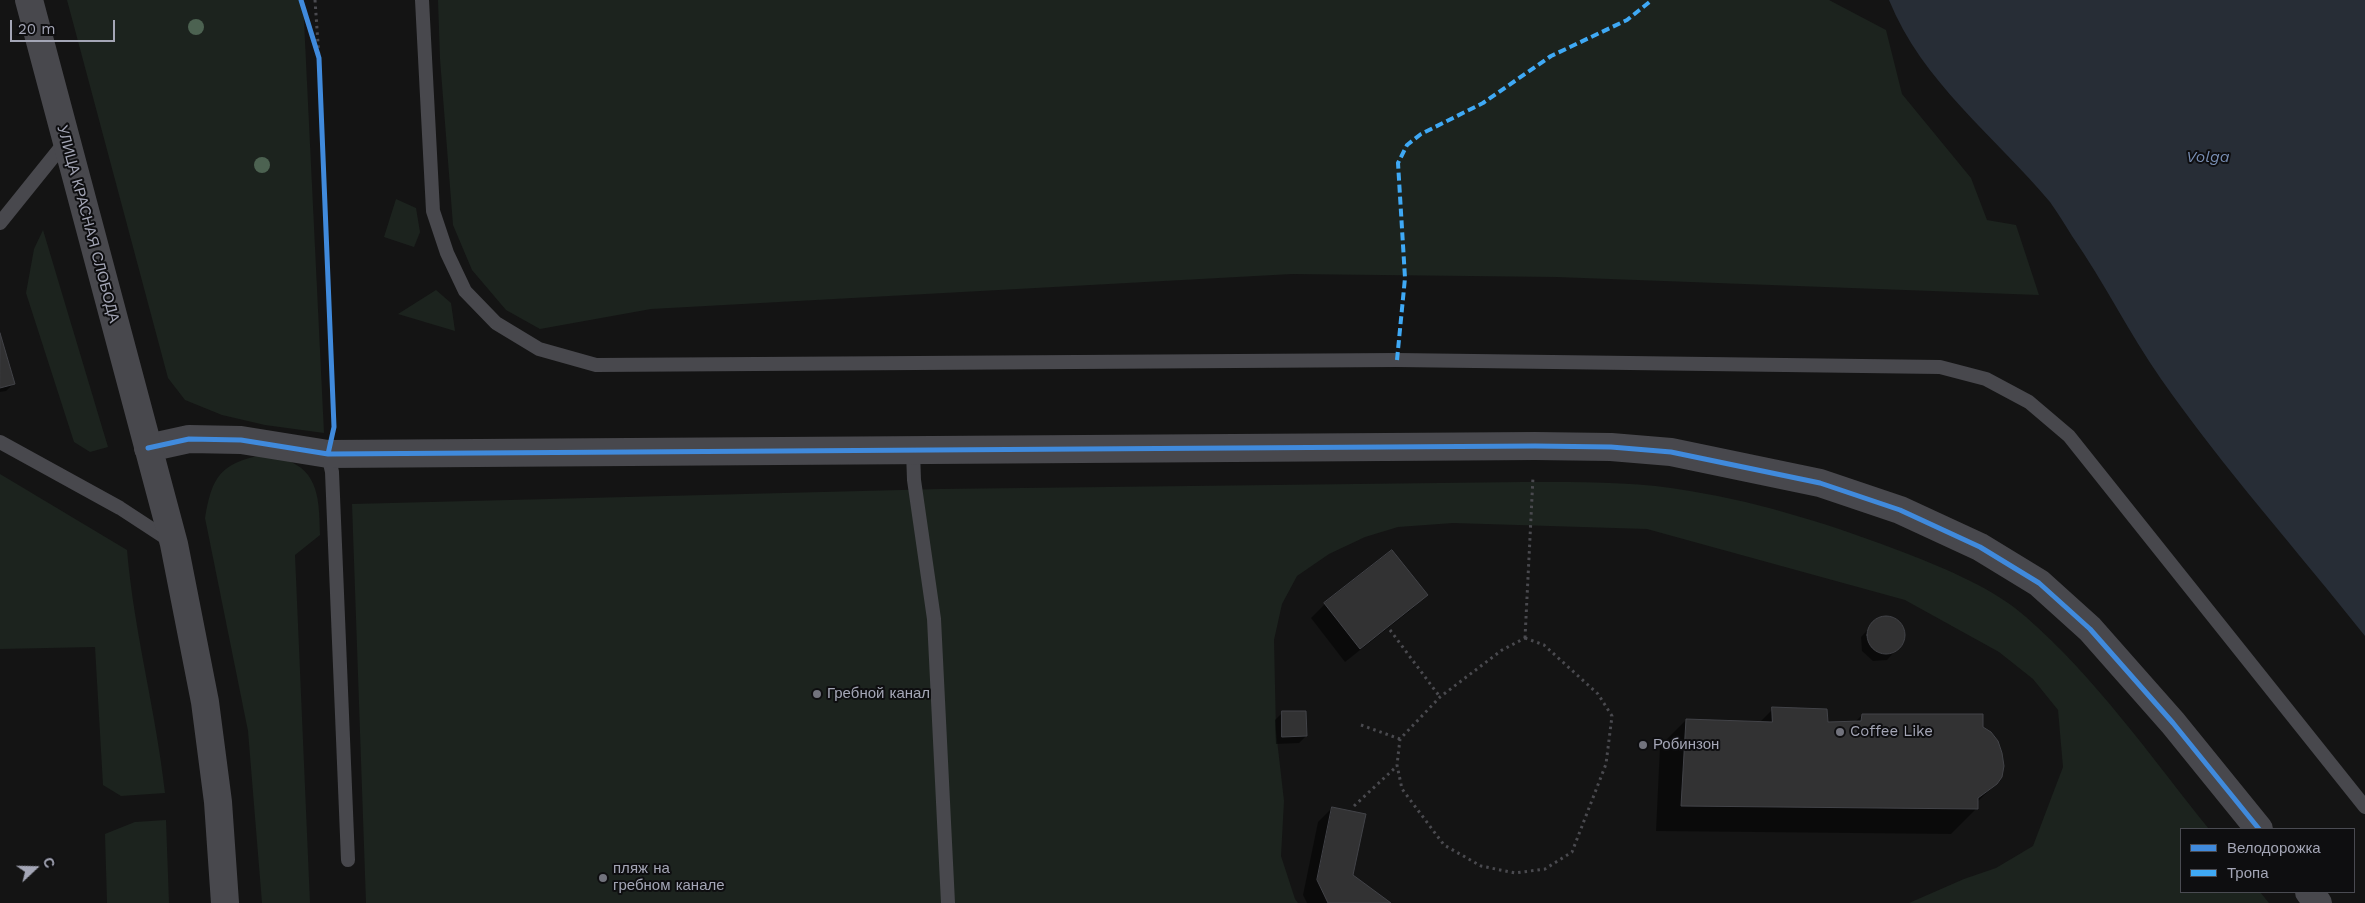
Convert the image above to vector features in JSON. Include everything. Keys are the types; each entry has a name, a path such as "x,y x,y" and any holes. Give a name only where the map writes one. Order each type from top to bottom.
{"street":[{"name":"УЛИЦА КРАСНАЯ СЛОБОДА","path":"29,0 174,544 205,702 218,802 225,903"},
{"path":"148,448 189,439 241,440 328,454 1535,446 1611,446 1670,452 1820,483 1900,510 1980,548 2039,583 2090,630 2173,723 2257,828"},
{"path":"2310,893 2318,903"}],"lane":[{"path":"422,0 434,211 447,253 465,291 496,324 539,349 596,365 1397,360 1940,367 1986,379 2029,402 2069,436 2365,807"},
{"path":"0,223 66,141"},
{"path":"0,442 126,512 174,544"},
{"path":"913,451 914,480 934,619 948,903"},
{"path":"328,454 332,472 348,860"}],"path":[{"path":"315,0 319,68"},
{"path":"311,33 318,58"},
{"path":"1525,638 1535,446"},
{"path":"1390,630 1440,697"},
{"path":"1525,638 1544,645 1598,694 1612,716 1606,764 1572,852 1545,869 1515,873 1482,866 1444,846 1402,789 1397,765 1400,739 1440,697 1502,650 1525,638"},
{"path":"1361,725 1400,739"},
{"path":"1354,806 1397,765"}],"shaded area":[{"path":"67,0 303,0 324,433 265,425 222,415 185,400 168,378"},
{"path":"438,0 1829,0 1886,30 1902,94 1971,178 1987,220 2016,225 2039,295 1556,277 1292,274 651,309 540,329 506,310 472,270 453,225 440,59"},
{"path":"396,199 416,208 420,232 414,247 384,237"},
{"path":"43,230 108,447 90,452 74,442 26,293 34,249"},
{"path":"436,290 451,303 455,331 398,314"},
{"path":"263,455 291,462 301,468 313,484 318,503 320,535 295,555 310,903 262,903 248,731 205,518 211,492 220,474 237,462"},
{"path":"0,474 127,550 130,581 165,793 121,796 103,785 95,647 0,649"},
{"name":"Гребной канал","path":"1523,482 1607,483 1649,485 1718,496 1828,525 1908,554 1970,581 1999,597 2026,617 2052,641 2099,692 2208,828 2180,828 2180,893 2261,893 2269,903 1909,903 1964,879 1996,868 2033,846 2063,767 2058,710 2033,679 1999,652 1905,600 1647,529 1453,523 1398,527 1365,537 1329,554 1297,576 1282,604 1274,640 1276,731 1284,801 1281,856 1298,903 366,903 352,504 940,489"},
{"path":"166,820 169,903 107,903 105,834 135,822"}],"water":[{"name":"Volga","path":"1889,0 2365,0 2365,636 2235,477 2185,412 2149,362 2095,271 2050,202 1940,83 1920,57 1903,30"}],"building":[{"path":"0,333 15,384 0,388"},
{"path":"1392,550 1428,595 1360,649 1324,603"},
{"path":"1886,616 1899,622 1905,635 1899,648 1886,654 1873,648 1867,635 1873,622"},
{"path":"1772,707 1827,709 1828,722 1861,721 1862,714 1983,714 1983,727 1991,732 1998,741 2002,753 2004,766 2002,777 1997,784 1978,798 1978,809 1681,806 1686,719 1772,722"},
{"path":"1282,711 1306,711 1307,736 1282,737"},
{"path":"1332,807 1366,814 1353,875 1391,903 1328,903 1317,880"}],"marked path":[{"path":"1397,360 1405,278 1398,163 1407,145 1421,134 1483,103 1551,56 1627,20 1652,0"}],"cycle path":[{"path":"301,0 319,58 334,427 328,454"},
{"path":"148,448 189,439 241,440 328,454 1535,446 1611,447 1671,452 1820,483 1900,510 1980,547 2039,583 2090,629 2173,723 2258,828"}],"place":[{"name":"Гребной канал","path":"817,694"},
{"name":"Coffee Like","path":"1840,732"},
{"name":"Робинзон","path":"1643,745"},
{"name":"пляж на гребном канале","path":"603,878"}]}
